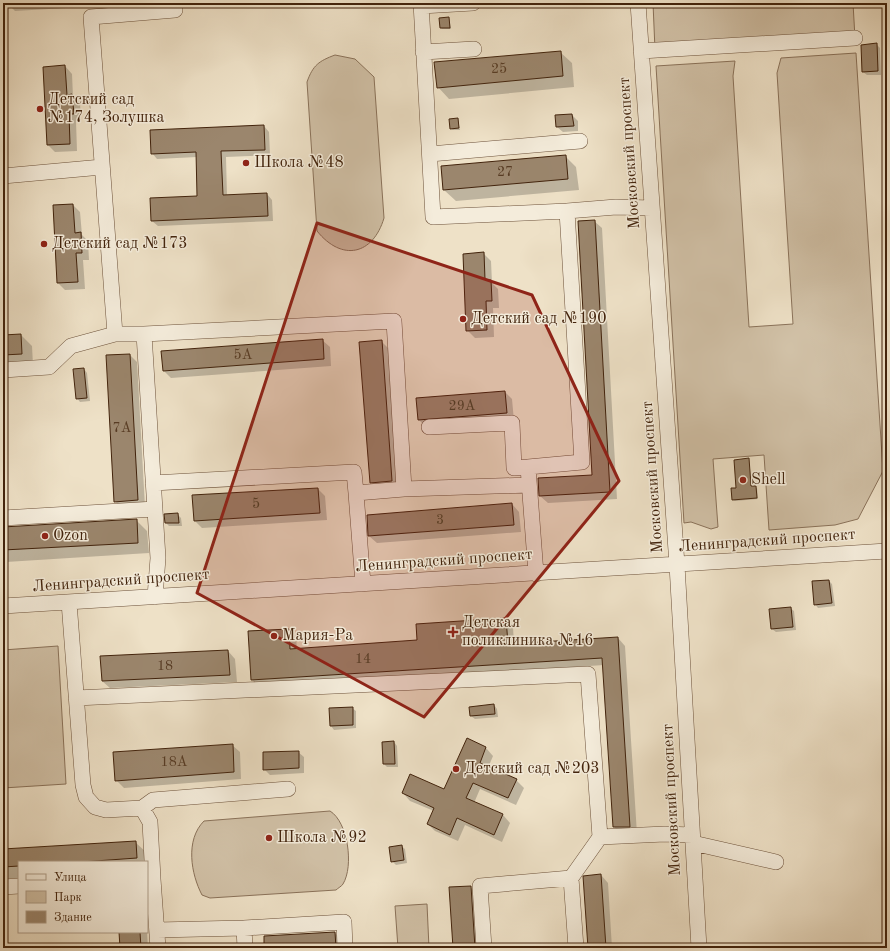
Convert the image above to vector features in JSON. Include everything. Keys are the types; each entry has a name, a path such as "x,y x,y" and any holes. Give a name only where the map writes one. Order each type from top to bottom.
{"street":[{"path":"115,334 91,17 175,10 175,3"},
{"name":"Московский проспект","path":"638,3 651,208 677,565 699,948"},
{"path":"473,4 421,5 433,217 567,211 616,207 651,208"},
{"path":"641,51 855,38"},
{"path":"423,52 474,49"},
{"path":"430,154 580,141"},
{"path":"3,176 102,167"},
{"path":"429,427 512,423 514,468 582,462 567,211"},
{"path":"3,370 49,367 71,346 115,334 144,334 394,321 404,489"},
{"path":"144,334 158,558 155,597"},
{"path":"528,467 536,574"},
{"path":"154,483 354,472 363,584"},
{"path":"356,493 404,489 529,485"},
{"path":"3,518 154,509"},
{"name":"Ленинградский проспект","path":"3,606 536,574 887,550"},
{"path":"69,602 83,786 86,797 95,807 106,810 142,808 153,800 288,790"},
{"path":"76,698 588,674 600,837 571,878 576,948"},
{"path":"142,808 150,822 150,879 158,948"},
{"path":"600,837 665,834 692,839 776,862"},
{"path":"484,948 480,886 571,878"},
{"path":"3,887 18,886"},
{"path":"157,930 244,928 344,922 345,948"},
{"path":"244,928 245,948"}],"highlighted area":[{"path":"317,223 532,295 619,481 424,717 197,593"}],"green space":[{"path":"653,3 853,3 855,38 655,50"},
{"path":"856,53 883,471 858,519 835,525 769,530 764,455 713,459 718,527 711,529 691,522 684,523 656,66 735,61 733,76 749,327 793,324 777,73 781,58"},
{"path":"335,55 355,59 374,77 384,218 379,230 372,240 365,247 356,250 346,250 336,247 327,241 317,231 307,82 317,64"},
{"path":"58,646 66,784 3,788 3,650"},
{"path":"330,811 336,817 345,834 348,856 346,876 342,885 336,890 210,898 202,895 195,877 192,847 198,829 204,821"},
{"path":"427,904 429,948 398,948 395,906"}],"building":[{"path":"449,17 450,28 440,28 439,18"},
{"path":"877,43 878,71 862,72 861,45"},
{"path":"561,51 563,76 437,88 434,62"},
{"path":"65,65 67,95 72,94 74,114 69,114 70,144 47,145 43,67"},
{"path":"572,114 574,126 556,127 555,115"},
{"path":"458,118 459,128 450,129 449,119"},
{"path":"264,125 265,150 221,151 223,195 267,193 268,216 151,221 150,198 197,196 196,152 151,154 150,130"},
{"path":"566,155 568,179 443,190 441,166"},
{"path":"73,204 75,233 81,232 82,253 76,253 78,282 57,283 53,205"},
{"path":"595,220 610,492 539,496 538,478 592,475 578,221"},
{"path":"484,252 485,280 491,280 492,301 486,301 487,330 466,331 463,254"},
{"path":"21,334 22,354 3,355 3,335"},
{"path":"323,339 324,359 163,371 161,351"},
{"path":"382,340 392,481 370,483 359,342"},
{"path":"130,354 138,500 114,502 106,355"},
{"path":"84,368 87,398 76,399 73,369"},
{"path":"505,391 507,413 418,420 416,398"},
{"name":"Shell","path":"749,458 751,486 756,486 757,498 732,500 731,488 736,488 734,460"},
{"path":"318,488 320,513 194,521 192,495"},
{"path":"512,503 514,525 368,536 367,515"},
{"path":"178,513 179,523 165,523 164,514"},
{"path":"137,519 138,543 3,550 3,527"},
{"path":"829,580 832,603 814,605 812,581"},
{"path":"791,607 793,627 771,629 769,609"},
{"path":"506,618 508,644 618,637 630,827 613,827 602,658 251,680 248,631 289,629 290,649 417,640 416,624"},
{"path":"228,650 230,675 102,681 100,656"},
{"path":"494,704 495,714 470,716 469,707"},
{"path":"353,707 353,725 330,726 329,708"},
{"path":"467,738 486,747 480,763 517,779 508,798 473,783 466,798 503,814 494,835 457,818 450,835 427,824 434,808 402,793 410,774 444,789"},
{"path":"394,741 395,764 383,764 382,742"},
{"path":"233,744 234,772 115,781 113,752"},
{"path":"299,751 299,768 263,770 263,752"},
{"path":"136,841 137,858 95,861 18,861 18,866 3,867 3,849"},
{"path":"402,845 404,860 391,862 389,847"},
{"path":"601,874 606,948 588,948 583,876"},
{"path":"471,886 475,948 453,948 449,887"},
{"path":"335,932 336,948 264,948 264,936"},
{"path":"119,933 140,933 141,948 120,948"}],"place":[{"name":"Детский сад №174, Золушка","path":"40,109"},
{"name":"Школа №48","path":"246,163"},
{"name":"Детский сад №173","path":"44,244"},
{"name":"Детский сад №190","path":"463,319"},
{"name":"Shell","path":"743,480"},
{"name":"Ozon","path":"45,536"},
{"name":"Детская поликлиника №16","path":"453,632"},
{"name":"Мария-Ра","path":"274,636"},
{"name":"Детский сад №203","path":"456,769"},
{"name":"Школа №92","path":"269,838"}]}
